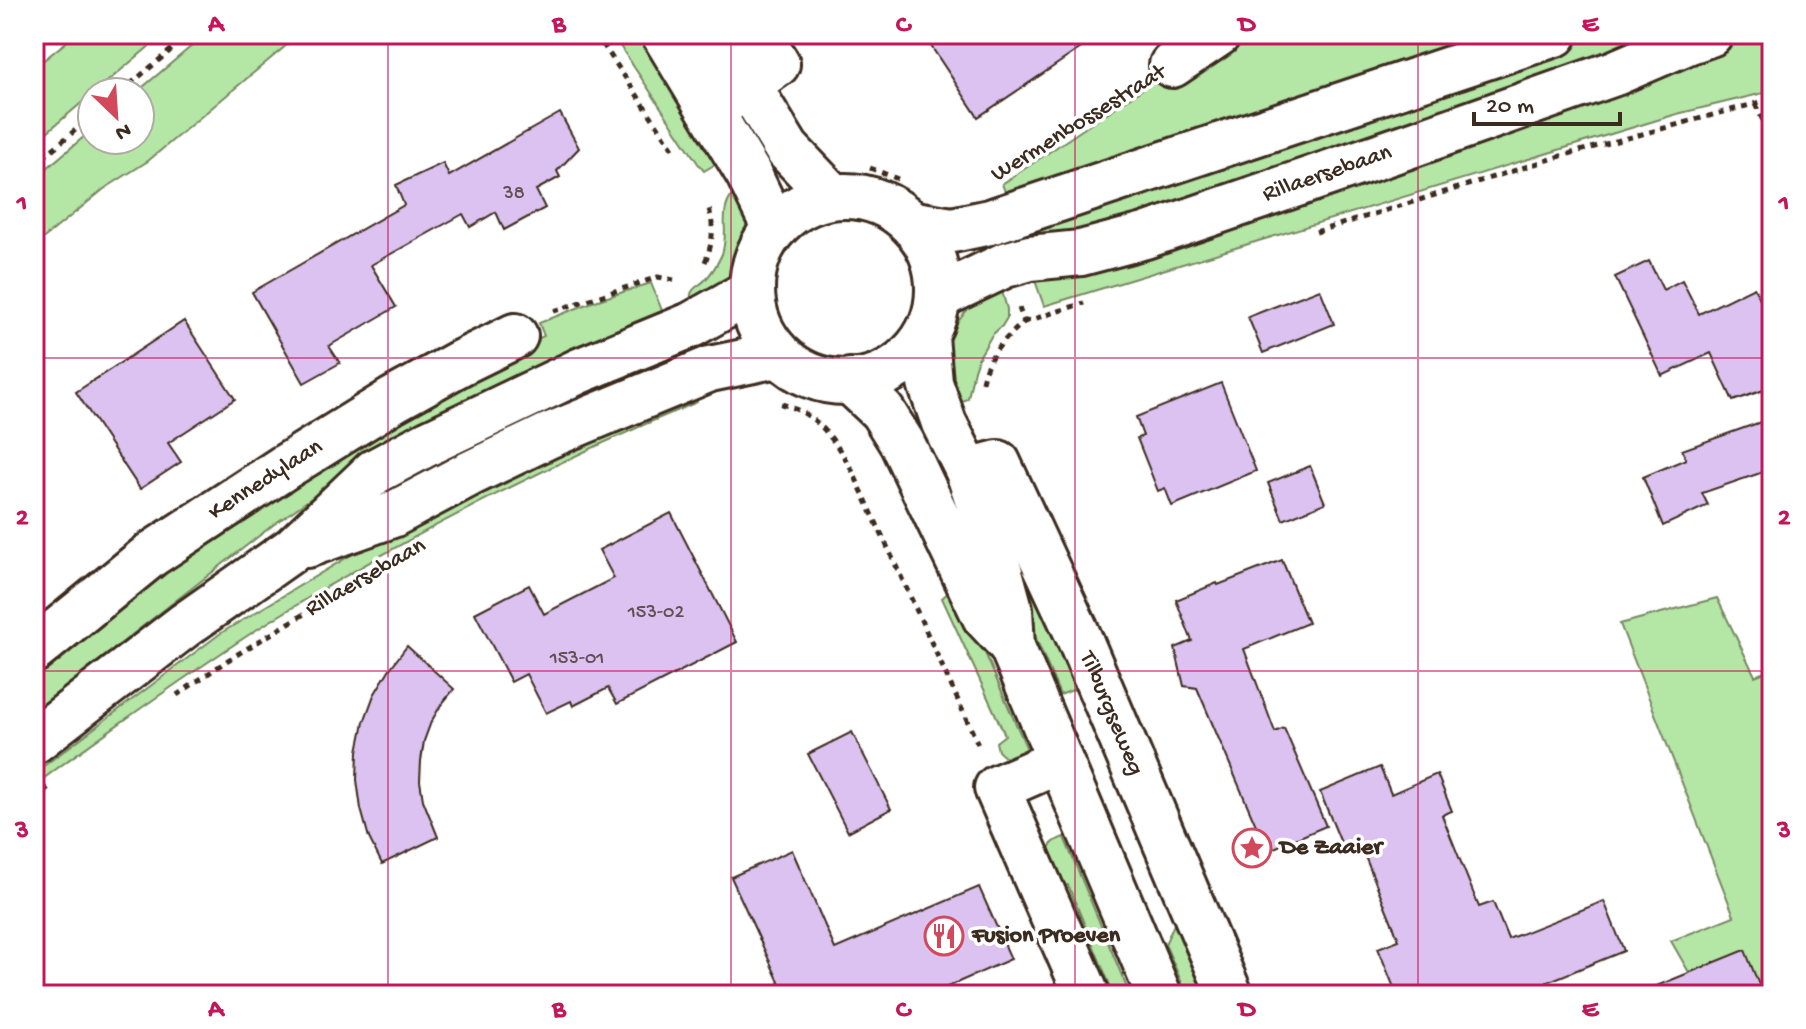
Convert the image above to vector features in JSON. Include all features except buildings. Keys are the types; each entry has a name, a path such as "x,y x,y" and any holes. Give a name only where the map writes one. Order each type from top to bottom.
{"street":[{"path":"664,34 748,173 774,227"},
{"path":"710,34 761,61 787,149 832,196"},
{"name":"Wermenbossestraat","path":"1172,65 1218,34"},
{"path":"915,224 952,230 990,222 1555,34"},
{"name":"Rillaersebaan","path":"940,296 1005,265 1030,258 1081,253 1145,236 1615,73 1710,34"},
{"path":"711,112 761,61"},
{"path":"832,196 862,196 891,206 915,224 935,258 940,296 926,337 912,355 892,369 870,378 831,382 804,375 777,355 758,327 750,292 756,257 774,227 832,196"},
{"name":"Rillaersebaan","path":"34,741 185,625 293,549 374,472 579,371 691,325 750,292"},
{"name":"Kennedylaan","path":"34,650 152,554 393,400 515,336"},
{"name":"Tilburgseweg","path":"926,337 930,383 944,423 983,467 1077,633 1230,995"},
{"name":"Rillaersebaan","path":"293,549 392,515 548,436 710,369 777,355"},
{"name":"Tilburgseweg","path":"850,381 882,411 902,443 985,617 1012,647"},
{"name":"Tilburgseweg","path":"983,467 992,543 1010,609 1012,647 1159,995"},
{"path":"1059,761 997,788 1087,995"}],"path":[{"path":"140,76 190,34"},
{"path":"596,34 683,163"},
{"name":"Wermenbossestraat","path":"1025,158 1172,65"},
{"path":"1313,232 1561,156 1772,99"},
{"path":"1755,104 1772,139"},
{"path":"34,165 76,130"},
{"path":"515,336 554,311 595,296 658,277 682,282"},
{"path":"1024,322 1090,301"},
{"path":"769,400 792,407 814,420 829,433 852,470 997,788"},
{"name":"Rillaersebaan","path":"175,697 228,660 369,575"},
{"path":"34,799 59,780"}],"green space":[{"path":"76,34 164,34 114,76 76,76 76,108 34,143 34,68"},
{"path":"206,34 300,34 156,154 156,76"},
{"path":"612,34 649,34 724,159 704,171"},
{"path":"1245,34 1517,34 1009,202 1002,184 1172,69 1179,78"},
{"path":"1601,34 1675,34 1157,215 1024,245 1017,227"},
{"path":"1759,34 1772,34 1772,91 1677,114 1044,306 1032,272"},
{"path":"76,144 76,156 154,156 104,189 34,246 34,179"},
{"path":"734,193 752,231 749,247 731,281 695,306 691,299 694,288 710,275 722,254 726,208"},
{"path":"651,283 665,318 340,478 273,525 34,711 34,665 114,596 501,355 544,336 539,323"},
{"path":"1000,284 1007,318 992,335 978,359 968,398 951,408 944,351 954,327 974,301"},
{"path":"692,390 697,402 480,502 323,589 209,661 34,786 34,774 41,768 221,633 426,510"},
{"path":"999,498 1086,685 1060,695 1029,622"},
{"path":"951,590 958,591 1030,756 1009,761 998,751 996,742 1005,735 942,598"},
{"path":"1717,598 1755,676 1772,669 1772,995 1702,995 1671,941 1734,916 1620,624"},
{"path":"1064,837 1130,995 1114,995 1068,885 1060,888 1049,866 1047,853 1050,847"},
{"path":"1152,839 1192,943 1184,948 1204,995 1187,995 1165,944 1175,922 1142,844"}],"place":[{"name":"De Zaaier","path":"1252,848"},
{"name":"Fusion Proeven","path":"944,936"}]}
